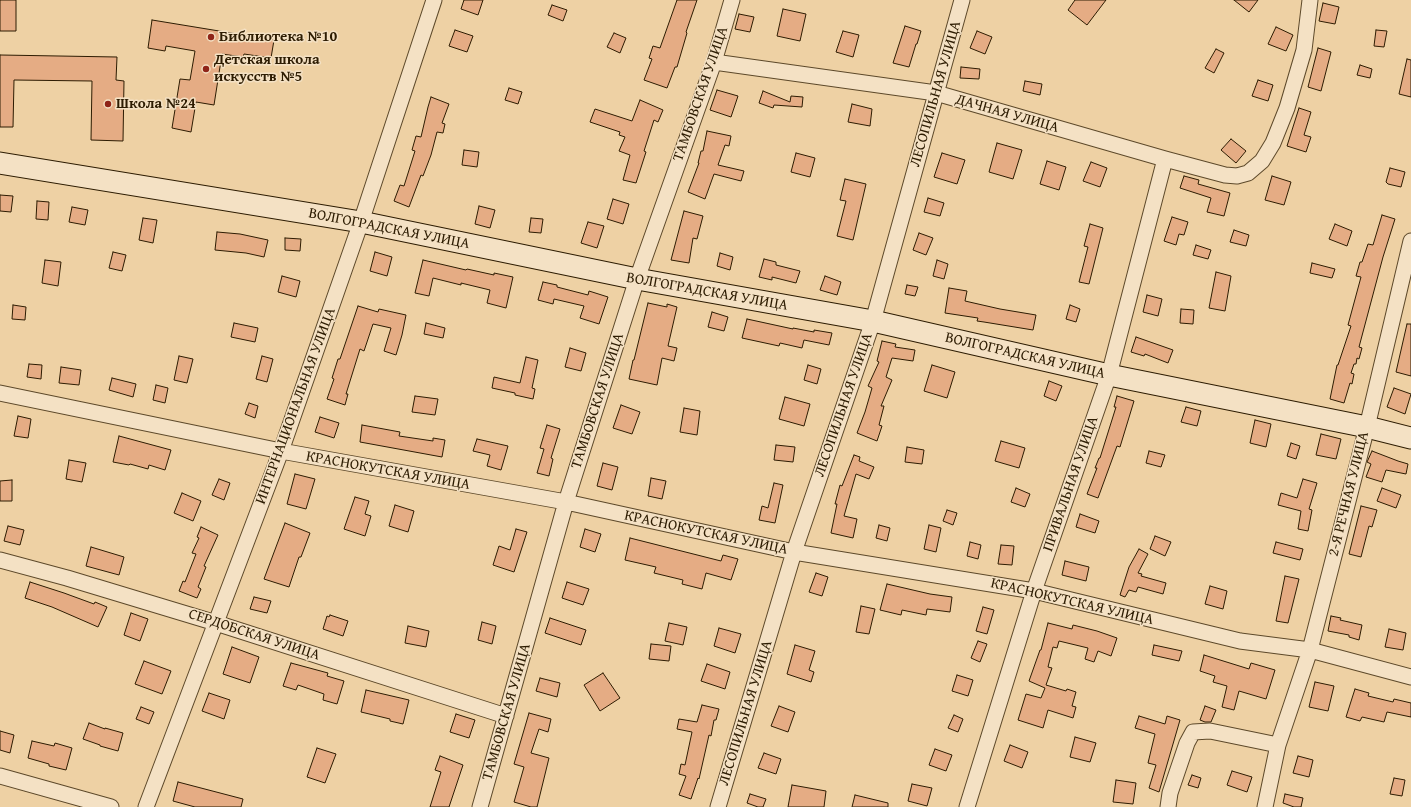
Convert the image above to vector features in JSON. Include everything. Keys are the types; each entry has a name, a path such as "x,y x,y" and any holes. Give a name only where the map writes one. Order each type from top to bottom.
{"street":[{"name":"ИНТЕРНАЦИОНАЛЬНАЯ УЛИЦА","path":"146,807 281,451 361,222 434,0"},
{"name":"ТАМБОВСКАЯ УЛИЦА","path":"480,807 566,502 637,279 714,62 732,0"},
{"name":"ЛЕСОПИЛЬНАЯ УЛИЦА","path":"718,807 794,552 873,321 962,0"},
{"name":"ДАЧНАЯ УЛИЦА","path":"714,62 936,93 1165,159 1225,175 1238,176 1248,173 1262,161 1273,143 1287,108 1304,50 1310,0"},
{"name":"ПРИВАЛЬНАЯ УЛИЦА","path":"967,807 1034,591 1109,375 1165,159"},
{"name":"ВОЛГОГРАДСКАЯ УЛИЦА","path":"0,163 361,222 637,279 873,321 1109,375 1367,427 1411,438"},
{"name":"2-Я РЕЧНАЯ УЛИЦА","path":"1265,807 1278,745 1310,650 1367,427 1411,241"},
{"name":"КРАСНОКУТСКАЯ УЛИЦА","path":"0,393 281,451 566,502 794,552 1034,591 1240,641 1310,650 1411,677"},
{"name":"СЕРДОБСКАЯ УЛИЦА","path":"0,560 67,578 216,623 506,716"},
{"path":"1168,807 1170,794 1187,743 1193,732 1210,731 1278,745"},
{"path":"0,776 111,807"}],"building":[{"path":"0,0 16,0 16,31 0,31"},
{"path":"464,0 483,0 478,15 461,9"},
{"path":"677,0 697,0 686,32 687,33 677,67 675,67 667,88 644,80 652,59 649,58 653,46 660,48"},
{"path":"1075,0 1106,0 1087,25 1068,10"},
{"path":"1234,0 1258,0 1249,12"},
{"path":"1323,3 1339,7 1335,24 1319,21"},
{"path":"552,5 567,10 563,21 548,15"},
{"path":"783,9 806,14 800,41 777,36"},
{"path":"739,14 754,17 750,32 735,29"},
{"name":"Детская школа искусств №5","path":"152,20 274,40 271,58 244,54 243,57 222,54 214,105 196,102 191,132 172,128 180,79 190,80 195,51 166,46 165,51 148,48"},
{"path":"905,26 921,31 909,67 893,63"},
{"path":"1276,27 1293,35 1286,51 1268,44"},
{"path":"455,30 473,36 467,52 449,46"},
{"path":"1376,30 1387,31 1384,47 1374,46"},
{"path":"843,31 859,35 853,57 836,52"},
{"path":"977,31 992,37 985,54 970,48"},
{"path":"614,33 626,38 620,53 607,47"},
{"path":"1318,48 1331,52 1321,91 1308,87"},
{"path":"1216,49 1224,53 1214,73 1205,68"},
{"name":"Школа №24","path":"0,55 117,57 116,80 124,81 123,141 91,140 92,81 14,80 13,127 0,127"},
{"path":"1407,59 1411,60 1411,97 1399,94"},
{"path":"1360,65 1372,69 1370,78 1357,75"},
{"path":"961,67 980,69 979,79 960,78"},
{"path":"1258,80 1273,85 1268,101 1252,96"},
{"path":"1025,81 1042,84 1040,95 1023,91"},
{"path":"509,88 522,92 518,104 505,100"},
{"path":"717,90 738,96 731,117 710,110"},
{"path":"763,91 790,102 791,96 803,97 802,107 774,105 773,108 759,103"},
{"path":"431,97 449,104 442,123 445,124 443,133 437,132 431,155 423,176 421,175 409,207 394,201 400,185 404,186 415,151 412,150 416,136 421,137"},
{"path":"640,100 663,110 658,122 654,120 636,183 623,180 630,155 619,151 625,137 619,135 620,132 590,122 595,109 632,121"},
{"path":"852,104 872,109 870,126 848,122"},
{"path":"1299,108 1311,112 1304,135 1311,137 1306,152 1287,146"},
{"path":"707,131 731,136 729,146 725,145 718,165 744,171 741,181 714,174 705,199 688,192 699,163 701,151 703,151"},
{"path":"1231,139 1246,151 1236,163 1221,150"},
{"path":"997,143 1022,150 1013,179 989,172"},
{"path":"464,150 479,152 477,167 462,165"},
{"path":"796,153 815,158 810,177 791,172"},
{"path":"942,153 965,160 957,184 934,177"},
{"path":"1047,161 1066,167 1059,190 1040,184"},
{"path":"1091,162 1107,168 1100,187 1083,181"},
{"path":"1390,168 1405,172 1401,187 1388,184 1386,182"},
{"path":"1184,176 1199,180 1198,184 1230,193 1224,216 1207,212 1211,198 1180,188"},
{"path":"1272,176 1291,182 1284,205 1265,200"},
{"path":"845,179 866,184 853,240 837,236 846,201 840,200"},
{"path":"0,195 13,196 11,212 0,211"},
{"path":"928,198 944,203 940,216 924,212"},
{"path":"613,199 629,204 623,224 607,219"},
{"path":"37,201 49,202 48,220 36,219"},
{"path":"479,206 495,210 490,228 475,224"},
{"path":"72,207 88,210 85,225 69,222"},
{"path":"684,211 703,216 697,239 693,238 689,263 671,260"},
{"path":"1382,215 1395,219 1383,257 1359,347 1362,348 1359,359 1357,358 1356,364 1354,364 1351,373 1354,374 1352,384 1350,383 1344,403 1330,399 1337,365 1351,326 1348,325 1361,277 1356,276 1368,244 1373,245"},
{"path":"1172,217 1188,222 1184,235 1179,234 1176,245 1164,241"},
{"path":"143,218 157,220 153,243 139,240"},
{"path":"531,218 543,219 541,233 529,232"},
{"path":"588,222 604,226 597,248 581,243"},
{"path":"1090,224 1103,228 1089,284 1079,282 1088,247 1084,246"},
{"path":"1335,224 1352,231 1347,246 1329,239"},
{"path":"1234,230 1249,235 1246,246 1230,242"},
{"path":"217,232 240,234 268,240 264,257 246,253 215,250"},
{"path":"919,233 933,238 926,255 913,250"},
{"path":"285,238 301,239 300,251 285,250"},
{"path":"1196,245 1211,250 1208,259 1193,255"},
{"path":"113,252 126,255 122,271 109,268"},
{"path":"375,252 392,257 387,276 370,271"},
{"path":"720,253 733,257 730,270 717,266"},
{"path":"764,259 776,262 776,265 800,271 796,283 772,277 772,280 759,277"},
{"path":"45,260 61,262 58,286 42,283"},
{"path":"423,260 466,270 513,277 506,308 487,303 490,290 433,278 429,296 415,293"},
{"path":"937,260 948,264 944,279 933,276"},
{"path":"1312,263 1335,269 1332,278 1310,273"},
{"path":"1216,272 1231,276 1225,311 1209,308"},
{"path":"282,276 300,281 296,297 278,292"},
{"path":"825,276 841,282 837,295 820,290"},
{"path":"543,282 588,295 589,291 608,297 599,324 580,318 584,306 554,299 553,304 538,300"},
{"path":"907,285 918,287 915,296 905,294"},
{"path":"949,288 967,291 965,301 1036,315 1033,330 977,321 978,318 945,313"},
{"path":"1147,295 1162,299 1158,316 1143,312"},
{"path":"648,303 667,307 667,304 677,307 668,346 677,348 674,361 662,358 657,385 629,379"},
{"path":"13,305 26,307 25,320 12,319"},
{"path":"1070,305 1080,309 1076,322 1066,319"},
{"path":"358,306 378,312 379,309 406,315 396,355 384,351 391,328 373,324 364,351 360,349 346,394 348,394 345,405 327,399 334,379 332,378 338,359 340,359"},
{"path":"1181,309 1194,310 1193,324 1180,323"},
{"path":"712,312 728,317 724,331 708,327"},
{"path":"747,319 793,329 832,333 829,345 804,340 802,348 780,343 779,346 742,338"},
{"path":"234,323 258,328 255,342 231,337"},
{"path":"426,323 445,328 443,338 424,334"},
{"path":"1407,324 1411,324 1411,376 1396,372"},
{"path":"1136,337 1173,350 1168,363 1145,354 1144,356 1131,352"},
{"path":"882,341 896,344 895,347 915,350 913,361 892,358 886,377 892,380 881,406 884,406 879,425 882,426 877,441 857,433 872,388 868,386 879,362 877,361"},
{"path":"570,348 586,353 581,371 565,367"},
{"path":"179,356 193,359 187,383 174,380"},
{"path":"262,356 273,359 267,382 256,379"},
{"path":"526,357 538,360 532,388 535,389 533,399 492,388 494,377 520,383"},
{"path":"29,364 42,365 41,379 27,377"},
{"path":"808,365 821,369 817,384 804,380"},
{"path":"932,365 955,372 947,398 924,391"},
{"path":"61,367 81,370 79,385 59,383"},
{"path":"112,378 136,384 133,397 109,390"},
{"path":"1049,381 1062,386 1056,401 1044,396"},
{"path":"156,385 168,388 165,403 153,400"},
{"path":"1394,388 1411,394 1405,414 1387,407"},
{"path":"415,396 438,399 435,415 412,412"},
{"path":"1117,396 1134,401 1120,447 1117,446 1098,498 1087,494 1097,468 1095,468 1100,458 1116,407 1114,407"},
{"path":"785,397 810,404 804,426 779,419"},
{"path":"249,403 258,406 255,418 245,414"},
{"path":"621,405 640,412 632,434 613,428"},
{"path":"1186,407 1201,411 1197,426 1181,422"},
{"path":"684,408 700,411 697,435 680,432"},
{"path":"18,416 31,419 28,438 14,436"},
{"path":"320,417 339,423 334,438 315,432"},
{"path":"1255,420 1271,424 1266,447 1250,443"},
{"path":"362,425 400,432 399,436 433,441 433,438 445,440 442,457 360,442"},
{"path":"547,425 560,429 551,458 553,459 549,476 537,473 544,449 540,448"},
{"path":"1321,434 1341,439 1336,459 1316,455"},
{"path":"119,436 171,450 165,470 149,465 148,469 130,464 113,462"},
{"path":"477,439 508,446 501,470 487,466 490,455 473,451"},
{"path":"1001,441 1025,448 1019,468 995,461"},
{"path":"1291,443 1300,446 1296,459 1287,456"},
{"path":"776,445 795,447 793,462 774,460"},
{"path":"907,447 924,450 922,464 905,462"},
{"path":"1149,451 1165,455 1161,467 1146,463"},
{"path":"1372,451 1408,464 1406,474 1386,470 1382,482 1366,477 1371,464 1367,462"},
{"path":"854,455 860,457 859,461 874,467 869,479 856,474 844,516 857,519 853,538 831,533 837,504 835,504 840,485 842,486"},
{"path":"69,460 86,463 82,482 66,479"},
{"path":"603,463 618,467 612,490 597,486"},
{"path":"295,474 315,479 306,509 287,504"},
{"path":"651,478 666,481 662,499 648,496"},
{"path":"219,479 230,483 224,500 212,495"},
{"path":"1303,479 1317,483 1309,509 1312,510 1308,531 1298,529 1301,511 1278,505 1281,493 1297,498"},
{"path":"12,480 12,501 0,501 0,481"},
{"path":"774,483 783,485 775,523 759,520 762,506 768,508"},
{"path":"1016,488 1030,494 1025,507 1011,502"},
{"path":"1382,488 1401,495 1396,508 1377,501"},
{"path":"182,493 201,501 193,521 174,513"},
{"path":"355,497 369,501 365,514 371,516 365,536 344,529"},
{"path":"395,505 414,511 408,532 389,526"},
{"path":"1361,506 1377,510 1372,527 1369,526 1361,557 1349,554"},
{"path":"947,510 957,513 953,525 943,521"},
{"path":"1080,514 1099,521 1095,533 1076,527"},
{"path":"285,523 310,533 301,557 299,557 289,587 264,579"},
{"path":"879,525 890,528 887,541 876,538"},
{"path":"929,525 941,528 936,552 924,549"},
{"path":"8,526 24,530 20,545 4,541"},
{"path":"201,527 218,535 204,566 206,567 198,587 201,589 197,598 179,591 183,581 185,582 196,554 192,553 199,538 197,537"},
{"path":"516,529 527,532 514,572 493,565 499,546 510,550"},
{"path":"585,529 601,534 595,552 580,547"},
{"path":"1155,536 1171,542 1165,556 1150,549"},
{"path":"630,538 721,561 723,555 738,559 731,580 706,573 702,589 682,584 683,580 654,573 656,567 625,560"},
{"path":"970,542 981,545 978,559 967,556"},
{"path":"1276,542 1303,549 1300,560 1273,553"},
{"path":"1001,545 1014,546 1012,565 998,564"},
{"path":"91,547 124,557 119,575 86,566"},
{"path":"1139,549 1148,554 1138,573 1142,574 1141,576 1166,583 1163,594 1138,587 1136,592 1129,590 1125,597 1120,595 1129,567"},
{"path":"1065,561 1089,567 1086,581 1062,575"},
{"path":"816,573 828,577 822,596 809,592"},
{"path":"1285,576 1299,579 1288,623 1276,621"},
{"path":"30,582 107,607 98,627 52,607 25,598"},
{"path":"567,582 589,589 583,605 562,598"},
{"path":"887,584 930,594 952,597 950,612 927,609 926,615 902,610 901,615 880,610"},
{"path":"1210,586 1227,591 1223,609 1205,604"},
{"path":"254,597 271,601 267,613 250,609"},
{"path":"861,606 875,609 869,634 856,632"},
{"path":"983,607 994,610 987,634 976,631"},
{"path":"131,613 148,619 140,641 124,635"},
{"path":"330,615 348,621 343,636 323,629 327,616 329,617"},
{"path":"1331,616 1341,618 1340,620 1362,625 1359,640 1349,637 1349,635 1328,631"},
{"path":"550,618 586,630 581,645 545,633"},
{"path":"482,622 496,626 492,644 478,640"},
{"path":"669,623 687,627 683,645 665,641"},
{"path":"1048,623 1072,629 1073,625 1117,638 1111,656 1098,651 1094,662 1085,659 1088,648 1059,641 1057,648 1053,647 1048,667 1052,668 1046,685 1066,691 1067,689 1076,692 1072,706 1076,707 1073,718 1048,710 1043,728 1018,720 1026,694 1041,698 1045,688 1029,681 1041,650"},
{"path":"408,626 429,631 426,647 405,643"},
{"path":"719,628 741,634 735,653 714,646"},
{"path":"1389,629 1406,633 1403,650 1385,647"},
{"path":"978,641 987,644 980,662 971,658"},
{"path":"651,644 671,646 669,661 649,659"},
{"path":"795,645 815,651 809,670 814,672 811,682 787,674"},
{"path":"1154,645 1182,651 1179,661 1152,655"},
{"path":"232,647 259,657 250,683 223,674"},
{"path":"1204,655 1249,669 1251,663 1275,670 1266,699 1239,691 1234,710 1222,707 1227,686 1213,682 1215,676 1200,671"},
{"path":"144,661 171,671 162,694 135,684"},
{"path":"291,663 328,673 327,676 344,681 337,704 323,700 324,694 298,685 296,690 283,686"},
{"path":"707,664 730,672 725,689 701,681"},
{"path":"603,673 620,698 600,711 584,685"},
{"path":"957,675 973,680 968,696 952,691"},
{"path":"540,678 560,683 557,697 536,691"},
{"path":"1315,682 1334,686 1328,711 1309,707"},
{"path":"1355,689 1369,693 1368,696 1393,702 1394,699 1411,703 1411,717 1387,712 1384,722 1362,717 1360,721 1346,717"},
{"path":"366,690 409,700 403,724 390,721 390,719 361,712"},
{"path":"209,693 230,700 224,719 202,711"},
{"path":"702,705 719,709 716,720 714,720 711,736 709,735 699,779 698,778 691,799 679,795 686,776 679,774 681,764 685,765 692,732 677,729 679,719 697,722"},
{"path":"779,706 795,712 788,732 771,726"},
{"path":"1205,706 1216,710 1211,722 1200,720"},
{"path":"141,707 154,712 149,724 136,719"},
{"path":"529,713 551,719 548,732 539,729 531,753 549,758 537,807 531,807 514,802 524,767 514,764"},
{"path":"456,714 475,720 469,738 450,732"},
{"path":"954,715 963,719 958,732 948,728"},
{"path":"1139,716 1165,724 1167,716 1180,720 1159,792 1149,788 1156,765 1148,763 1155,734 1135,728"},
{"path":"89,723 105,729 123,733 118,751 83,739"},
{"path":"0,731 14,735 10,753 0,750"},
{"path":"1075,737 1096,743 1090,762 1070,757"},
{"path":"32,741 54,746 55,743 72,748 66,770 49,766 49,764 28,758"},
{"path":"1010,745 1028,752 1022,768 1004,761"},
{"path":"317,748 336,754 325,783 307,777"},
{"path":"935,749 952,755 946,771 929,765"},
{"path":"764,753 781,759 776,774 758,768"},
{"path":"440,756 463,765 449,807 430,807 441,772 435,770"},
{"path":"1298,756 1313,760 1309,777 1293,773"},
{"path":"1232,771 1252,777 1247,792 1227,785"},
{"path":"1192,775 1201,778 1198,788 1188,785"},
{"path":"1394,778 1405,780 1402,796 1390,794"},
{"path":"1116,780 1136,783 1133,804 1113,802"},
{"path":"178,782 243,799 241,807 195,807 173,801"},
{"path":"912,784 932,788 927,806 908,801"},
{"path":"792,785 826,791 824,807 788,807"},
{"path":"750,794 766,799 763,807 758,807 747,803"},
{"path":"1285,794 1303,798 1301,807 1294,807 1283,803"},
{"path":"855,795 888,803 888,807 852,807"}],"place":[{"name":"Библиотека №10","path":"211,37"},
{"name":"Детская школа искусств №5","path":"206,69"},
{"name":"Школа №24","path":"108,104"}]}
